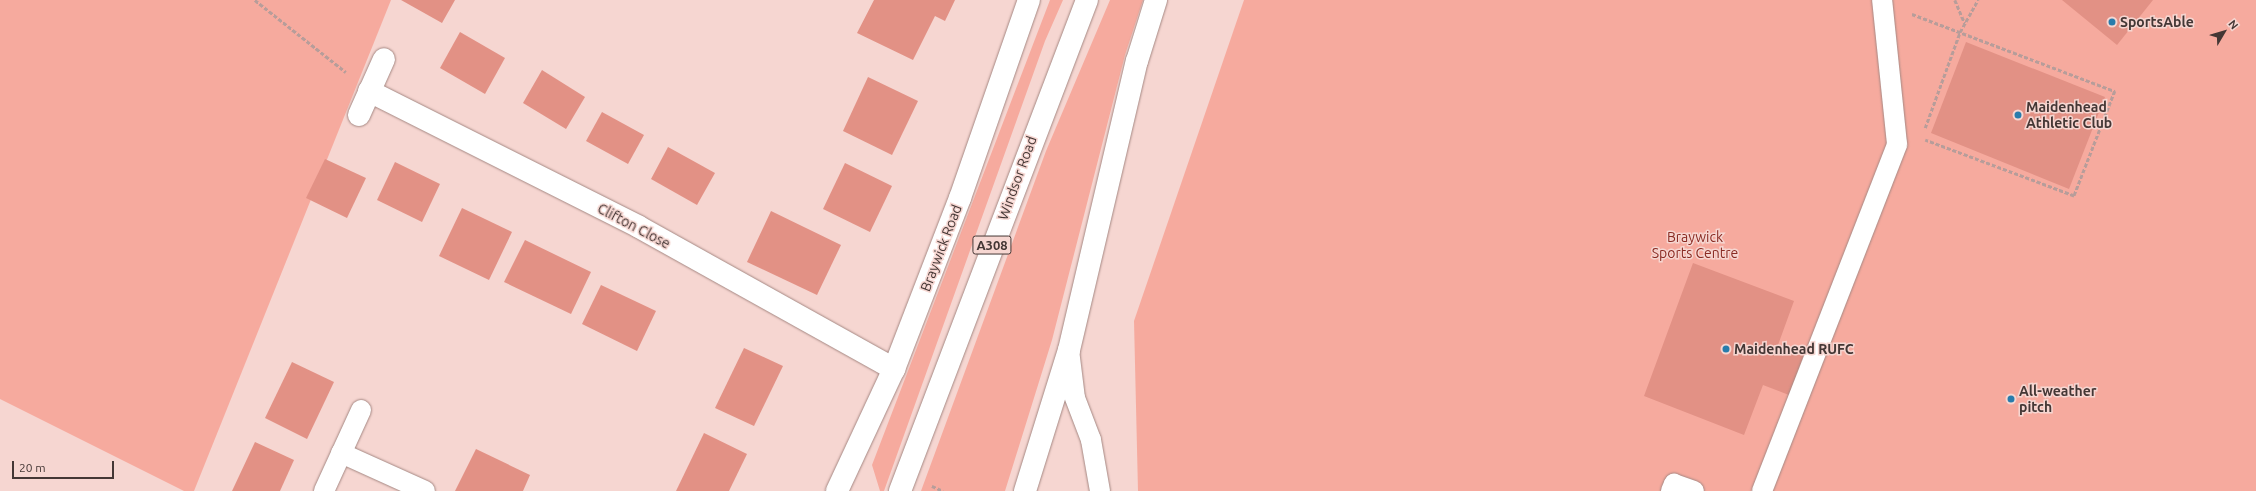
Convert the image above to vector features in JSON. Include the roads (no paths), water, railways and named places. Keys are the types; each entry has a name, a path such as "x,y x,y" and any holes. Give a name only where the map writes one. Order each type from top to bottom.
{"street":[{"name":"Windsor Road","path":"900,491 1086,0"},
{"path":"1025,491 1069,350 1137,61 1156,0"},
{"name":"Braywick Road","path":"837,491 894,369 960,198 1025,2"},
{"path":"359,115 384,59"},
{"name":"Clifton Close","path":"369,91 639,227 894,369"}],"lane":[{"path":"1762,491 1897,144 1882,1"},
{"path":"1069,350 1075,398 1091,440 1100,491"},
{"path":"324,491 361,410"},
{"path":"341,453 425,491"},
{"path":"1671,491 1674,484 1694,491"}],"place":[{"name":"SportsAble","path":"2112,22"},
{"name":"Maidenhead Athletic Club","path":"2018,115"},
{"name":"Maidenhead RUFC","path":"1726,349"},
{"name":"All-weather pitch","path":"2011,399"}],"park label":[{"name":"Braywick Sports Centre","path":"1695,246"}]}
